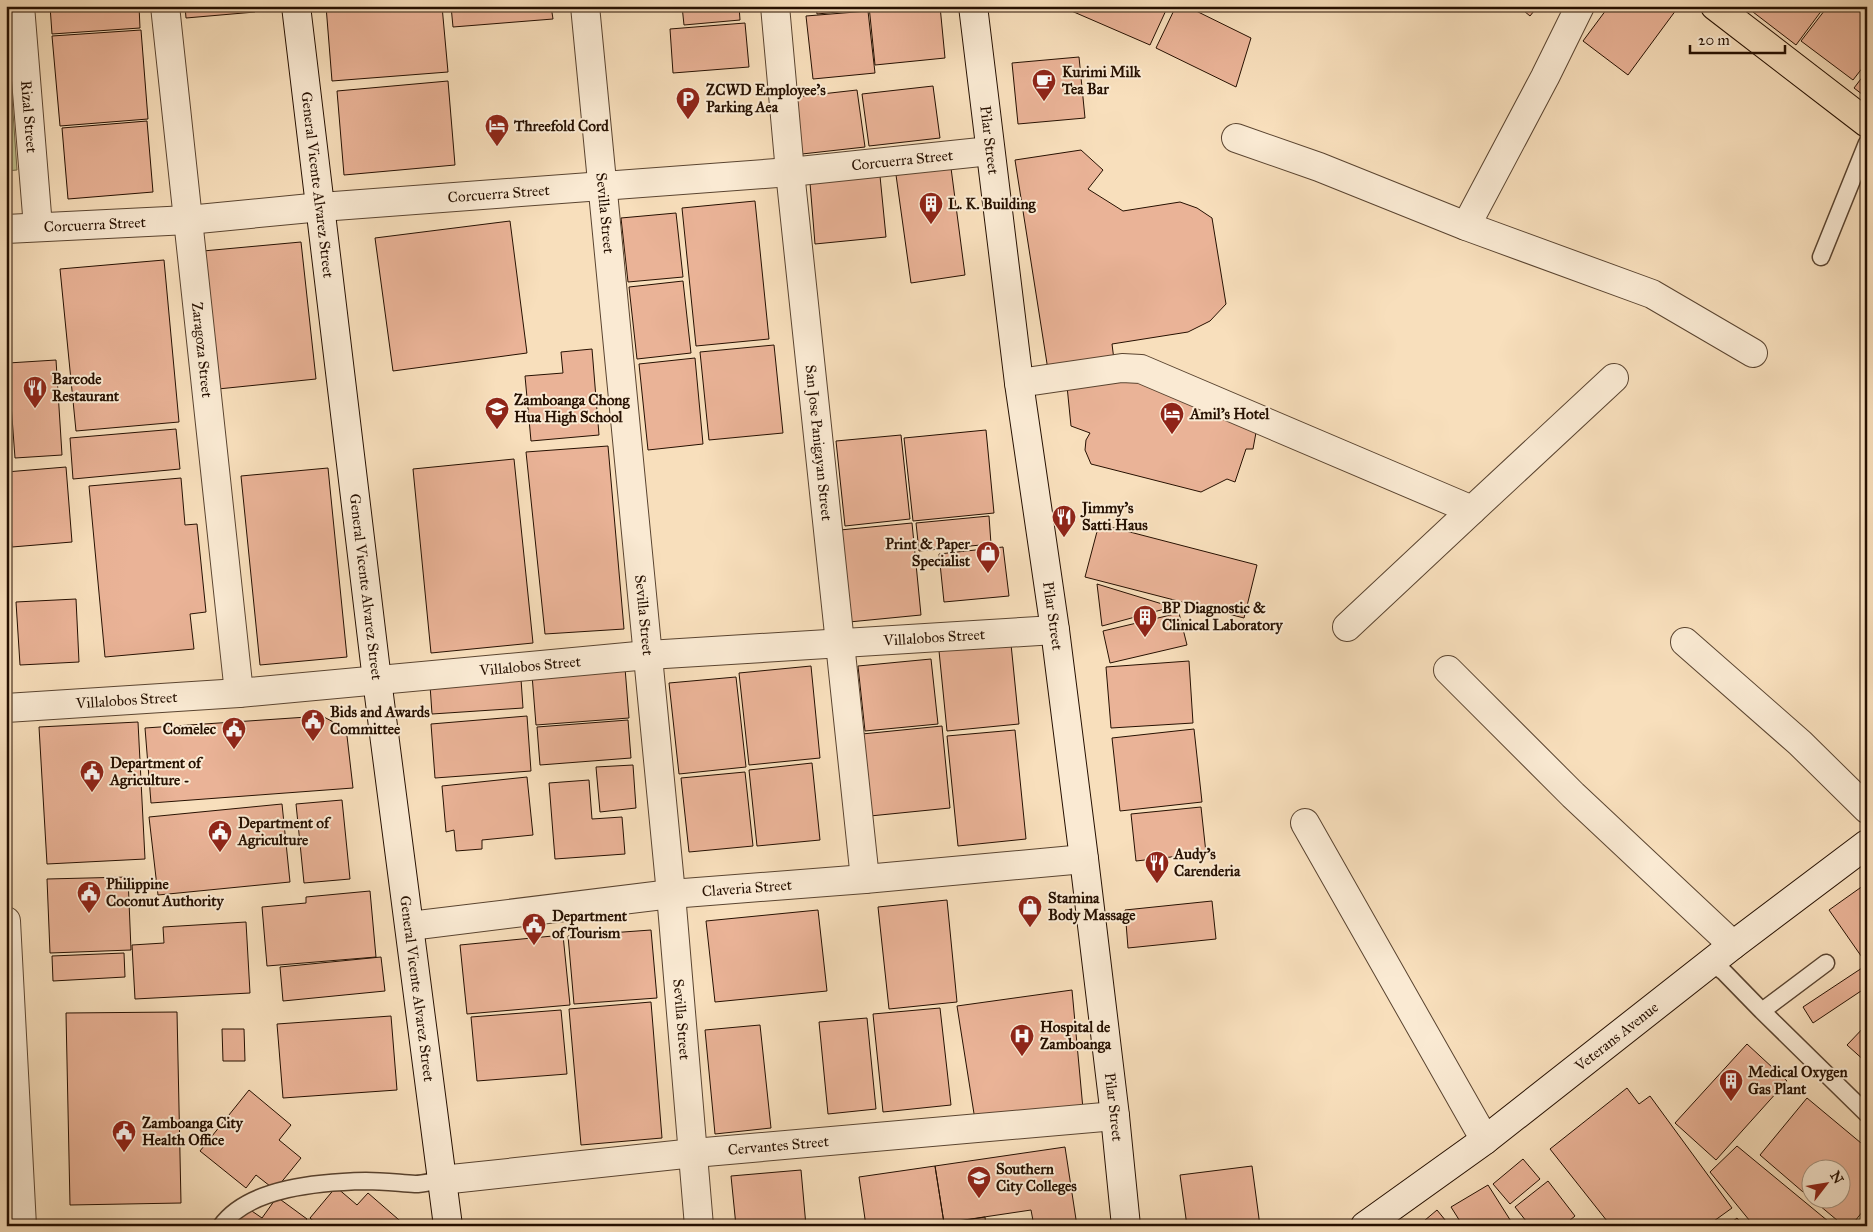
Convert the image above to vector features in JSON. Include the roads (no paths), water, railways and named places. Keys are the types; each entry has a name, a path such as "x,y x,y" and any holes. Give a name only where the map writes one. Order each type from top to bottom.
{"main road":[{"path":"1715,6 1867,123"}],"street":[{"name":"Rizal Street","path":"20,6 38,227"},
{"name":"Zaragoza Street","path":"165,6 239,694"},
{"name":"General Vicente Alvarez Street","path":"296,6 377,680 448,1226"},
{"name":"Sevilla Street","path":"585,6 601,187 671,894 699,1226"},
{"name":"San Jose Panigayan Street","path":"775,6 790,172 865,879"},
{"name":"Pilar Street","path":"973,6 1020,383 1055,630 1084,859 1115,1116 1126,1226"},
{"path":"1466,226 1545,78 1580,6"},
{"path":"1236,138 1319,167 1466,226 1652,294 1753,353"},
{"name":"Corcuerra Street","path":"6,229 188,220 321,207 790,172 990,151"},
{"path":"1020,383 1122,368 1141,369 1472,510"},
{"path":"1347,627 1614,378"},
{"name":"Villalobos Street","path":"6,708 239,694 648,655 1055,630"},
{"path":"1685,642 1800,743 1867,808"},
{"path":"1448,670 1573,795 1733,945"},
{"path":"1305,823 1485,1140"},
{"name":"Veterans Avenue","path":"1365,1226 1485,1140 1733,945 1867,844"},
{"name":"Claveria Street","path":"410,926 671,894 1084,859"},
{"path":"6,921 22,1226"},
{"name":"Cervantes Street","path":"442,1180 694,1154 1115,1116"}],"lane":[{"path":"1821,257 1867,143"},
{"path":"1711,963 1724,972 1867,1114"},
{"path":"1762,1011 1826,963"},
{"path":"221,1226 228,1216 261,1197 312,1185 367,1181 418,1184 442,1180"}],"place":[{"name":"Kurimi Milk Tea Bar","path":"1044,102"},
{"name":"ZCWD Employee's Parking Aea","path":"688,120"},
{"name":"Threefold Cord","path":"497,147"},
{"name":"L. K. Building","path":"931,225"},
{"name":"Barcode Restaurant","path":"35,409"},
{"name":"Zamboanga Chong Hua High School","path":"497,430"},
{"name":"Amil's Hotel","path":"1172,435"},
{"name":"Jimmy’s Satti Haus","path":"1064,538"},
{"name":"Print & Paper Specialist","path":"988,574"},
{"name":"BP Diagnostic & Clinical Laboratory","path":"1145,638"},
{"name":"Bids and Awards Committee","path":"313,742"},
{"name":"Comelec","path":"234,750"},
{"name":"Department of Agriculture -","path":"92,793"},
{"name":"Department of Agriculture","path":"220,853"},
{"name":"Audy's Carenderia","path":"1157,884"},
{"name":"Philippine Coconut Authority","path":"89,914"},
{"name":"Stamina Body Massage","path":"1030,928"},
{"name":"Department of Tourism","path":"534,946"},
{"name":"Hospital de Zamboanga","path":"1022,1057"},
{"name":"Medical Oxygen Gas Plant","path":"1731,1102"},
{"name":"Zamboanga City Health Office","path":"124,1153"},
{"name":"Southern City Colleges","path":"979,1199"}]}
